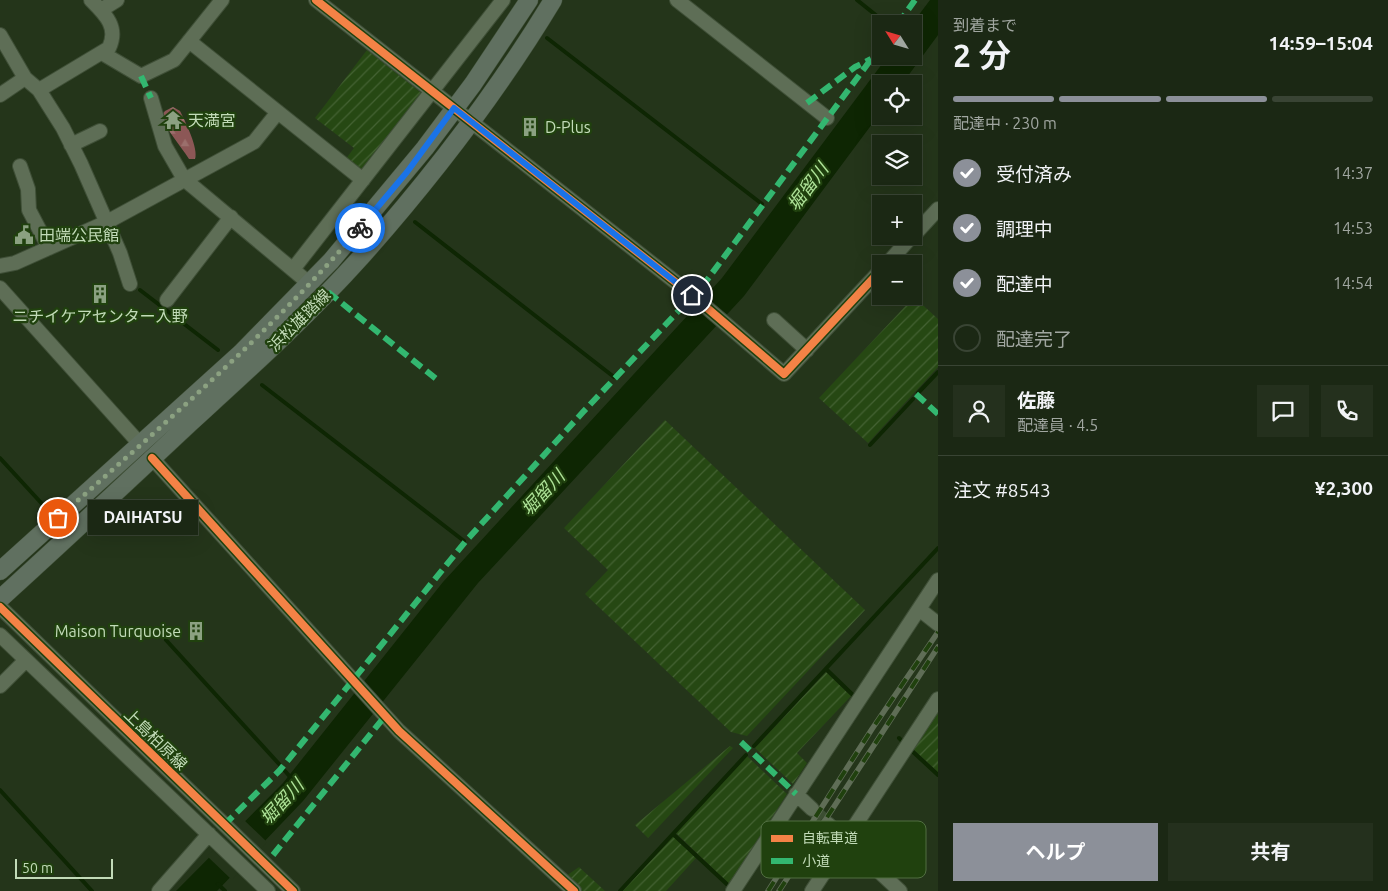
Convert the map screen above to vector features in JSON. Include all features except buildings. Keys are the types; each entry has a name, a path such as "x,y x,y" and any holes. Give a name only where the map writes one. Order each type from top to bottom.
{"main road":[{"name":"浜松雄踏線","path":"0,599 279,341 343,276 412,197 471,121 553,0"},
{"name":"浜松雄踏線","path":"0,571 241,354 310,284 389,194 454,108 525,1"}],"street":[{"path":"39,90 109,48 113,40 113,31 101,10 91,0"},
{"path":"101,10 117,0"},
{"path":"102,53 141,76 174,60 222,0"},
{"path":"316,0 694,297 784,374 872,280"},
{"path":"294,268 503,0"},
{"path":"678,0 827,118"},
{"path":"0,36 25,78 39,90 71,145 106,222 130,284"},
{"path":"189,41 364,180"},
{"path":"0,95 25,78"},
{"path":"151,98 165,146 184,179 294,268 310,284"},
{"path":"0,266 15,263 106,222 254,142 278,112"},
{"path":"71,145 100,131"},
{"path":"20,166 28,189 29,210 49,248"},
{"path":"922,226 938,208"},
{"path":"167,300 231,217"},
{"path":"895,255 905,245"},
{"path":"0,288 140,444"},
{"path":"774,320 807,350"},
{"path":"152,458 415,747 484,806 574,891"},
{"path":"778,821 938,580"},
{"name":"上島柏原線","path":"0,607 293,891"},
{"path":"919,609 938,624"},
{"name":"上島柏原線","path":"0,635 268,891"},
{"path":"0,686 26,660"},
{"path":"858,821 938,699"},
{"path":"796,794 812,809"},
{"path":"159,891 211,837"},
{"path":"733,891 761,848"},
{"path":"812,891 820,878"},
{"path":"886,878 900,891"}],"shaded area":[{"path":"367,50 425,96 360,172 345,160 354,148 315,118"},
{"path":"922,304 938,319 938,367 868,443 819,398 906,305"},
{"path":"665,420 865,610 747,736 731,732 585,594 608,570 564,528"},
{"path":"826,672 851,696 797,753 807,763 793,784 755,748"},
{"path":"938,712 938,772 913,749"},
{"path":"730,746 733,748 648,838 635,825"},
{"path":"747,756 787,794 770,821 761,821 761,834 729,884 676,833"},
{"path":"673,836 696,858 666,891 622,891"},
{"path":"579,867 605,891 582,891 566,876"}],"green space":[{"path":"173,107 180,111 188,128 195,149 195,159 189,159 161,116 165,111"}],"water":[{"path":"930,0 938,0 938,35 922,57 922,15 919,15"},
{"path":"881,65 916,65 909,75 874,75"},
{"name":"堀留川","path":"872,77 872,124 744,296 478,583 303,801 217,891 176,891 283,783 443,582 722,278"}],"pier":[{"path":"244,820 267,842 232,880 207,856"}],"waterway":[{"path":"857,0 876,15"},
{"path":"547,38 762,204"},
{"path":"415,222 614,377"},
{"path":"140,290 218,350"},
{"path":"918,393 938,372"},
{"path":"262,385 464,541"},
{"path":"870,445 913,399"},
{"path":"0,458 44,506"},
{"path":"754,746 938,548"},
{"path":"166,640 280,765"},
{"path":"826,669 855,697"},
{"path":"899,738 903,742"},
{"path":"911,750 938,775"},
{"path":"620,891 746,755"},
{"name":"堀留川","path":"285,771 292,779"},
{"path":"0,790 92,891"},
{"path":"673,834 731,888"},
{"path":"218,884 225,891"}],"tunnel":[{"path":"812,809 825,821"}],"railway":[{"path":"813,821 872,729 938,632"},
{"path":"825,821 938,647"},
{"path":"768,891 776,878"},
{"path":"779,891 787,878"}],"marked path":[{"path":"904,15 915,0"},
{"path":"224,825 280,770 465,542 583,412 704,284 872,58"},
{"path":"807,103 855,67 871,59"},
{"path":"141,76 151,98"},
{"path":"328,292 440,382"},
{"path":"916,394 938,414"},
{"path":"273,855 385,716"},
{"path":"741,742 796,794"}],"cycle path":[{"path":"316,0 692,295 784,374 872,280"},
{"path":"152,458 399,731 574,891"},
{"path":"0,607 293,891"}],"way so far":[{"path":"58,518 241,354 302,292 360,228"}],"place":[{"name":"天満宮","path":"173,120"},
{"name":"D-Plus","path":"530,127"},
{"name":"田端公民館","path":"24,235"},
{"name":"ニチイケアセンター入野","path":"100,294"},
{"name":"DAIHATSU","path":"58,518"},
{"name":"Maison Turquoise","path":"196,631"}],"route":[{"path":"360,228 407,172 454,108 692,295"}]}
